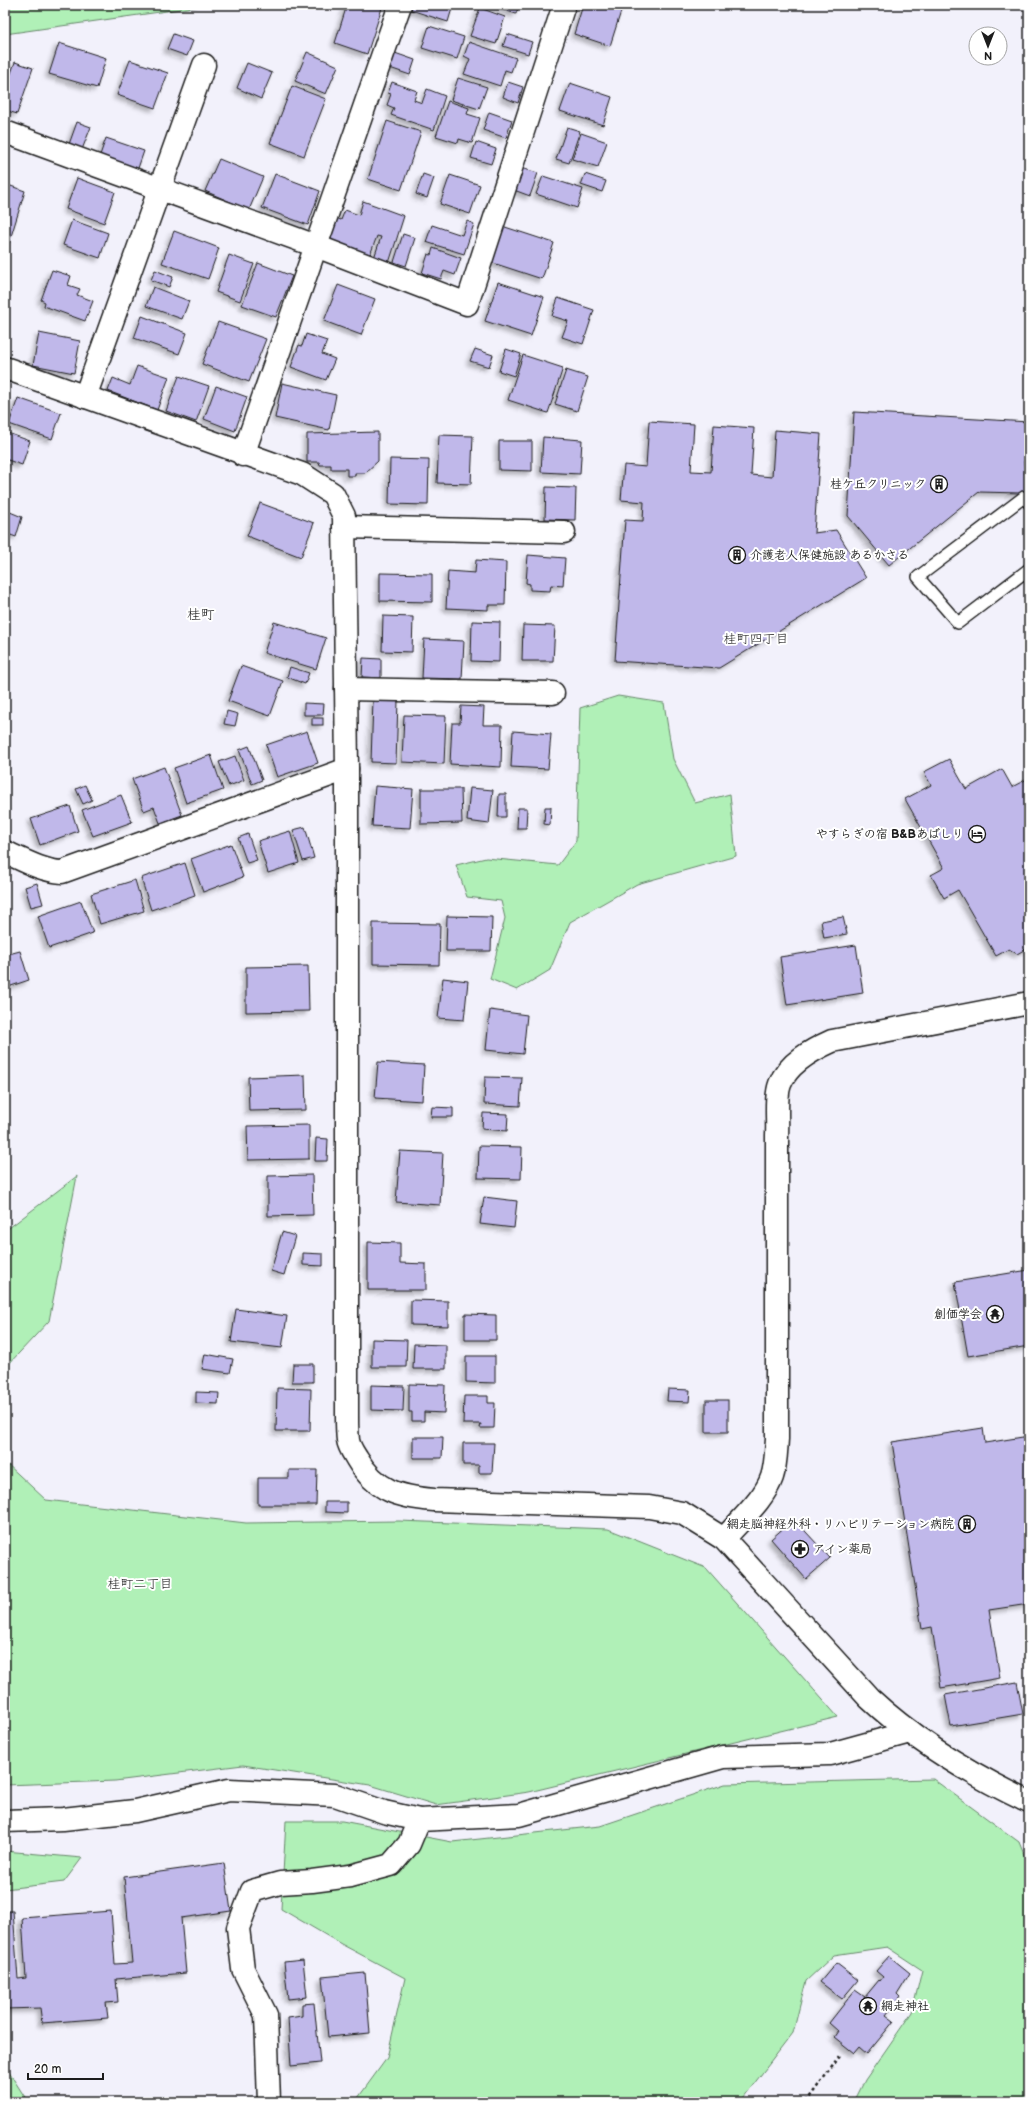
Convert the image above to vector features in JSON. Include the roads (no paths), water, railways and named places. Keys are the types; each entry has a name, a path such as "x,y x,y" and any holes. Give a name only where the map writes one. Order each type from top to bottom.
{"street":[{"path":"242,454 400,5"},
{"path":"5,132 316,246 466,304 564,5"},
{"path":"85,397 161,189 204,65"},
{"path":"5,368 242,454 302,474 333,494 344,516 347,769 347,1416 348,1441 369,1478 382,1488 408,1498 660,1508 682,1513 724,1539 869,1698 910,1732 991,1784 1029,1802"},
{"path":"344,527 564,532"},
{"path":"346,689 553,693"},
{"path":"5,852 36,866 54,872 62,872 347,769"},
{"path":"724,1539 759,1499 772,1478 775,1465 778,1439 778,1135 780,1084 796,1062 810,1051 832,1041 1029,1003"},
{"path":"5,1821 64,1819 135,1811 229,1790 336,1795 384,1812 419,1820 519,1814 723,1757 830,1754 910,1732"},
{"path":"268,2102 266,2015 243,1969 238,1928 252,1891 280,1883 350,1876 391,1865 409,1844 419,1820"}],"lane":[{"path":"1029,503 1024,497 918,577 958,623 1029,569"}],"place":[{"name":"桂ケ丘クリニック","path":"939,484"},
{"name":"介護老人保健施設 あるかさる","path":"737,555"},
{"name":"やすらぎの宿 B&Bあばしり","path":"977,834"},
{"name":"創価学会","path":"995,1314"},
{"name":"網走脳神経外科・リハビリテーション病院","path":"967,1524"},
{"name":"アイン薬局","path":"800,1549"},
{"name":"網走神社","path":"868,2006"}],"district":[{"name":"桂町","path":"201,614"},
{"name":"桂町四丁目","path":"756,639"},
{"name":"桂町二丁目","path":"140,1584"}]}
